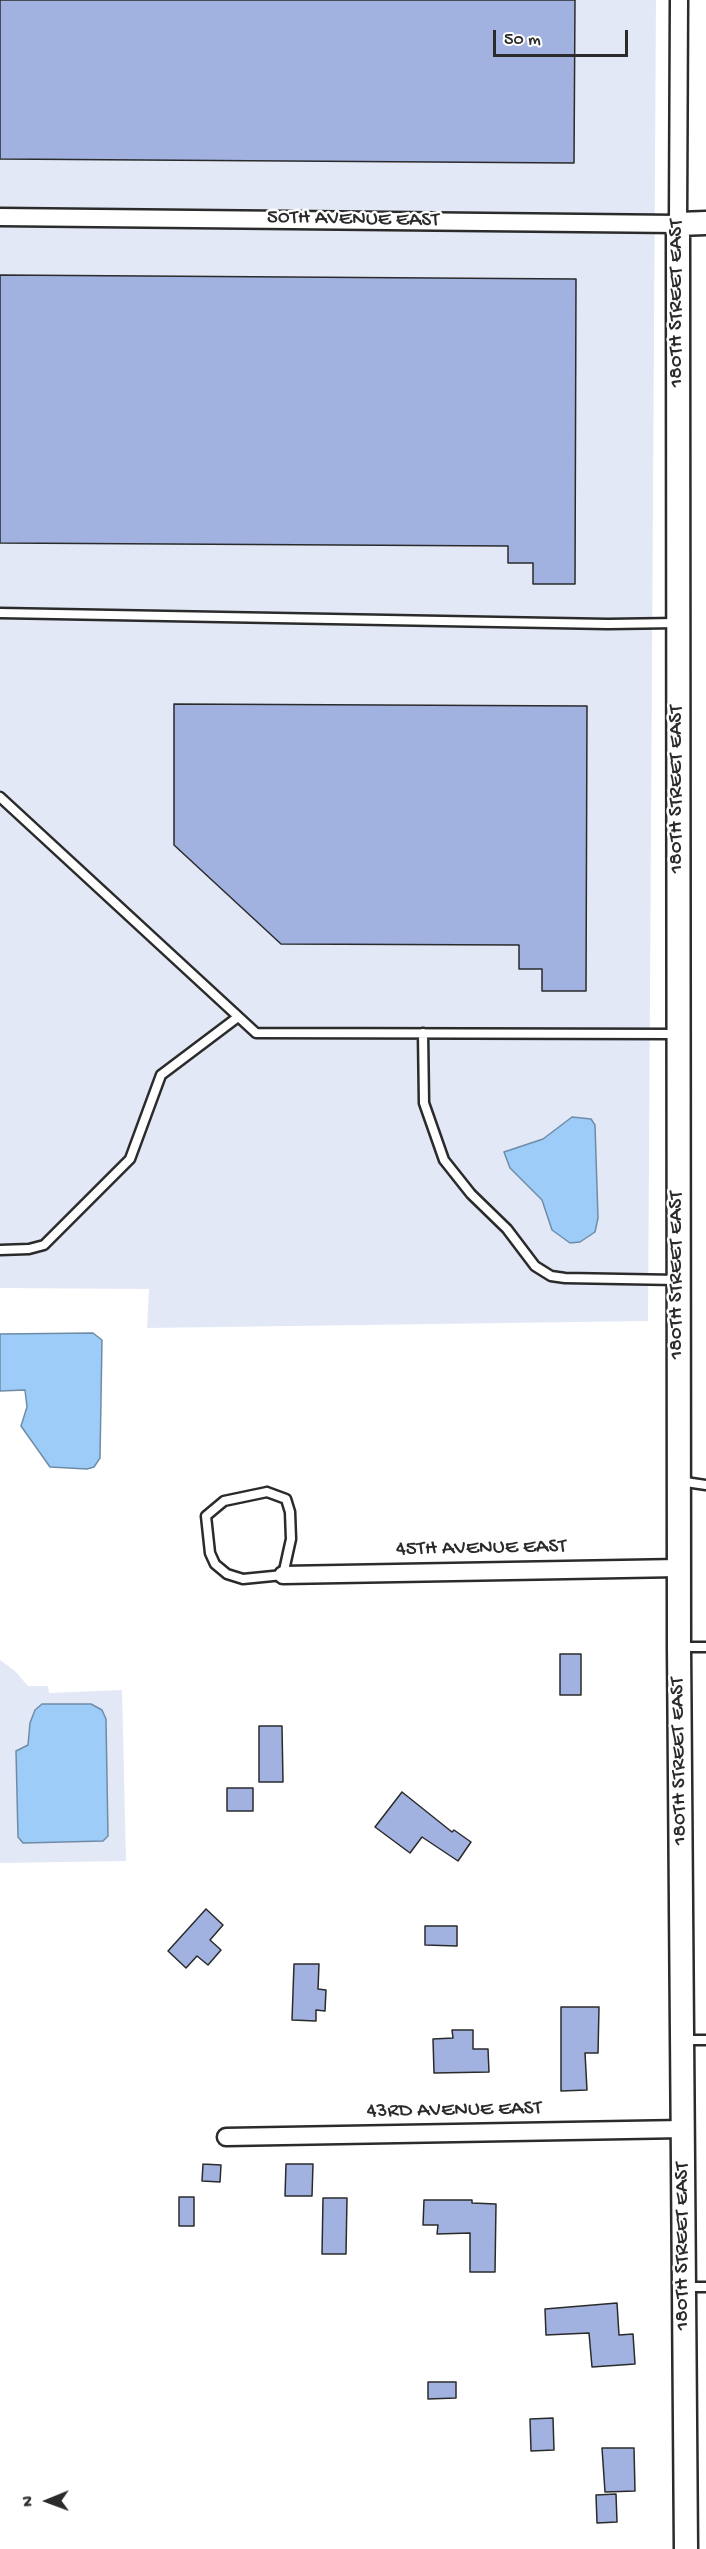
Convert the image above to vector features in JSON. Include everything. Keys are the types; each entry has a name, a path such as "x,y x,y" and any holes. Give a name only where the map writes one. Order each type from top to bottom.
{"street":[{"name":"180TH STREET EAST","path":"679,0 677,1034 679,1647 683,2129 695,2287 686,2549"},
{"name":"50TH AVENUE EAST","path":"0,217 706,223"},
{"name":"45TH AVENUE EAST","path":"283,1575 679,1568"},
{"name":"43RD AVENUE EAST","path":"226,2137 683,2129"}],"lane":[{"path":"0,613 597,624 678,623"},
{"path":"0,797 256,1033 677,1034"},
{"path":"0,1250 44,1245 130,1158 161,1075 238,1017"},
{"path":"423,1033 424,1103 444,1160 471,1194 507,1229 534,1266 551,1276 565,1278 678,1280"},
{"path":"679,1480 706,1485"},
{"path":"267,1492 286,1499 290,1512 291,1539 283,1575 243,1579 227,1575 215,1564 210,1553 206,1516 210,1510 224,1501 267,1492"},
{"path":"679,1647 706,1647"},
{"path":"682,2040 706,2040"}],"shaded area":[{"path":"0,0 656,0 648,1321 147,1328 149,1289 0,1288"},
{"path":"0,1660 15,1671 28,1686 48,1686 49,1693 122,1690 126,1861 0,1863"}],"water":[{"path":"572,1117 591,1119 595,1125 598,1218 595,1232 580,1242 570,1243 552,1230 542,1200 510,1168 504,1152 543,1139"},
{"path":"93,1333 102,1340 100,1458 94,1467 87,1469 50,1467 21,1426 27,1407 25,1390 0,1391 0,1334"},
{"path":"42,1704 91,1704 102,1710 106,1719 108,1836 103,1841 23,1843 18,1837 16,1751 28,1745 30,1723 35,1710"}],"building":[{"path":"0,0 575,0 574,163 0,159"},
{"path":"0,275 576,279 575,584 533,584 533,563 508,563 508,546 0,543"},
{"path":"174,704 587,706 586,991 542,991 542,969 519,969 519,945 281,944 174,845"},
{"path":"560,1654 581,1654 581,1695 560,1695"},
{"path":"259,1726 282,1726 283,1782 259,1782"},
{"path":"227,1788 253,1788 253,1811 227,1811"},
{"path":"402,1792 452,1832 454,1830 471,1842 458,1861 422,1837 410,1853 375,1827"},
{"path":"206,1909 223,1925 210,1940 221,1950 208,1965 197,1956 186,1968 168,1951"},
{"path":"425,1926 457,1926 457,1946 425,1945"},
{"path":"294,1964 319,1964 318,1989 326,1990 325,2011 316,2010 316,2021 292,2020"},
{"path":"561,2007 599,2007 598,2053 585,2053 587,2090 561,2091"},
{"path":"452,2030 473,2030 473,2049 488,2049 489,2072 434,2073 433,2039 453,2038"},
{"path":"203,2164 221,2165 220,2182 202,2181"},
{"path":"286,2164 313,2164 312,2196 285,2196"},
{"path":"179,2197 194,2197 194,2226 179,2226"},
{"path":"323,2198 347,2198 346,2254 322,2254"},
{"path":"424,2200 472,2200 472,2203 496,2204 495,2272 470,2272 470,2233 437,2234 438,2225 423,2225"},
{"path":"617,2303 619,2335 633,2334 635,2364 592,2367 589,2333 546,2335 545,2309"},
{"path":"428,2382 456,2382 456,2398 428,2399"},
{"path":"553,2418 554,2450 531,2451 530,2419"},
{"path":"602,2448 634,2448 635,2491 605,2492"},
{"path":"616,2494 617,2522 597,2523 596,2495"}]}
